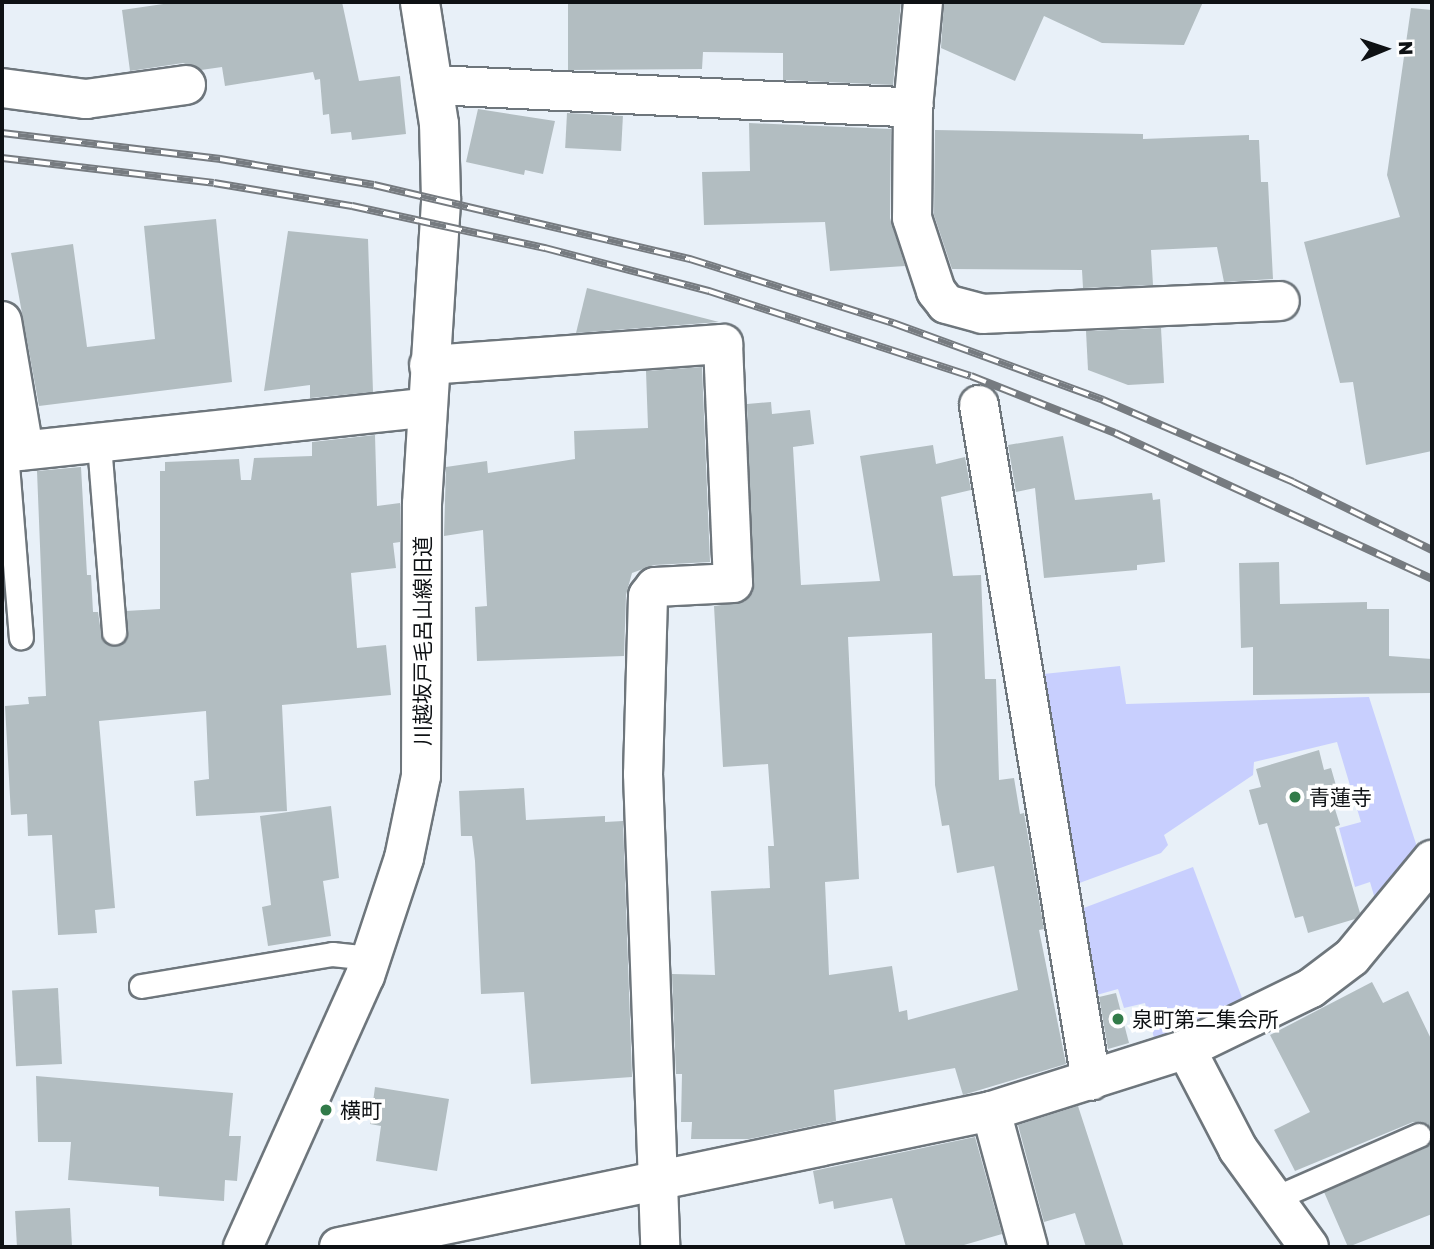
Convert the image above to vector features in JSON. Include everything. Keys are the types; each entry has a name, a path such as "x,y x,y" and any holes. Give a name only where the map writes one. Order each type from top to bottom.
{"street":[{"name":"川越坂戸毛呂山線旧道","path":"243,1247 370,958 404,858 421,776 426,408 441,199 434,85 420,2"},
{"path":"923,2 913,108 912,218 936,291 959,311 983,314 1280,301"},
{"path":"2,88 86,99 186,85"},
{"path":"434,85 913,108"},
{"path":"2,321 11,452 426,408"},
{"path":"429,365 723,344 733,583 655,587 648,596 643,774 660,1247"},
{"path":"979,405 1091,1081"},
{"path":"339,1247 391,1243 656,1179 991,1111 1186,1049 1311,988 1352,957 1432,860"},
{"path":"1186,1049 1238,1149 1309,1247"},
{"path":"991,1111 1028,1247"}],"lane":[{"path":"99,444 114,632"},
{"path":"11,452 21,637"},
{"path":"141,986 332,954 370,958"},
{"path":"1273,1199 1419,1135"}],"shaded area":[{"path":"1120,666 1126,704 1369,697 1417,847 1375,899 1370,882 1355,887 1339,828 1361,822 1337,742 1254,762 1253,775 1164,835 1168,845 1161,853 1074,885 1034,675"},
{"path":"1193,867 1244,1003 1155,1042 1145,1003 1124,1008 1118,989 1086,998 1081,909"}],"building":[{"path":"177,2 342,2 359,81 400,76 406,134 352,140 351,132 331,134 329,114 323,115 320,79 315,80 313,72 225,86 222,67 201,70 183,63 130,71 122,10"},
{"path":"568,2 901,2 893,85 783,80 783,53 703,52 702,69 568,70"},
{"path":"944,2 1203,2 1184,45 1102,43 1044,16 1015,81 941,48"},
{"path":"1411,8 1432,10 1432,451 1366,465 1353,382 1340,383 1304,242 1400,217 1387,175"},
{"path":"478,109 555,121 543,174 525,170 524,175 466,162"},
{"path":"567,113 623,116 621,151 565,148"},
{"path":"749,123 891,129 890,218 905,266 830,271 825,222 704,225 702,172 750,171"},
{"path":"935,130 1143,134 1143,139 1249,135 1249,140 1259,140 1261,182 1268,182 1273,279 1224,282 1217,247 1151,250 1153,285 1083,288 1082,270 952,269 934,215"},
{"path":"216,219 232,382 39,406 11,253 73,244 87,347 155,339 144,226"},
{"path":"288,231 368,239 373,392 310,398 310,385 264,391"},
{"path":"587,288 719,322 576,333"},
{"path":"1161,328 1164,383 1128,385 1088,370 1086,331"},
{"path":"702,367 710,562 654,565 632,573 626,595 624,656 477,661 475,607 487,606 483,530 444,536 446,467 487,461 488,473 575,459 574,431 648,428 646,371"},
{"path":"771,402 772,414 810,410 814,444 793,447 801,585 880,581 860,456 933,445 936,464 965,457 971,490 941,497 953,576 981,575 985,679 996,679 999,780 1014,778 1020,814 1024,813 1044,929 1039,930 1066,1064 963,1095 955,1068 834,1090 836,1121 749,1139 691,1139 692,1122 681,1122 682,1074 676,1074 672,974 715,975 711,891 770,888 768,846 774,846 768,764 723,767 714,606 744,602 753,592 747,404","holes":["932,633 935,785 942,826 949,825 957,873 994,866 1018,990 908,1020 907,1010 899,1012 892,966 829,975 825,882 859,879 848,637"]},
{"path":"375,435 377,506 400,503 400,542 393,543 396,568 351,573 357,648 386,645 391,695 282,705 287,811 196,816 194,781 209,779 206,711 99,721 115,908 95,910 97,933 58,935 52,835 28,836 27,814 11,815 5,706 29,704 28,697 46,696 37,471 81,467 87,575 91,575 93,612 98,612 102,639 116,646 127,637 126,611 160,609 160,471 165,471 165,462 239,459 241,480 251,480 254,458 312,456 312,442"},
{"path":"1063,436 1075,500 1152,493 1153,500 1160,499 1165,562 1137,565 1137,570 1044,578 1035,488 1016,492 1008,445"},
{"path":"1279,562 1280,604 1367,602 1367,609 1389,609 1389,656 1432,659 1432,693 1253,695 1253,647 1241,648 1239,563"},
{"path":"1319,750 1324,770 1331,768 1341,803 1334,806 1340,825 1335,827 1360,913 1355,919 1308,933 1303,916 1295,918 1267,823 1259,825 1249,790 1261,787 1256,769"},
{"path":"524,788 526,820 605,816 605,822 623,821 632,1077 531,1084 524,992 481,994 475,861 472,836 461,836 459,791"},
{"path":"331,806 339,878 323,881 331,936 268,946 262,907 271,905 260,816"},
{"path":"1372,982 1383,1003 1408,991 1432,1041 1432,1132 1427,1123 1413,1122 1295,1171 1274,1130 1310,1112 1270,1035"},
{"path":"58,988 62,1064 16,1066 12,990"},
{"path":"1116,993 1129,1043 1108,1049 1099,997"},
{"path":"36,1076 233,1093 229,1136 241,1136 237,1181 225,1180 224,1201 159,1196 159,1187 68,1180 71,1142 38,1142"},
{"path":"375,1087 449,1099 437,1171 376,1161 381,1126 370,1124"},
{"path":"1078,1106 1124,1247 1086,1247 1075,1213 1044,1222 1018,1125"},
{"path":"975,1137 1002,1234 957,1247 906,1247 892,1198 834,1209 833,1201 819,1204 813,1171"},
{"path":"1432,1138 1432,1214 1348,1247 1324,1192 1425,1148"},
{"path":"70,1208 72,1247 17,1247 15,1211"}],"railway":[{"path":"2,133 220,159 374,185 690,259 893,323 1103,400 1293,482 1432,550"},
{"path":"2,158 214,183 352,206 545,248 709,291 971,376 1115,433 1432,579"}],"place":[{"name":"青蓮寺","path":"1295,797"},
{"name":"泉町第二集会所","path":"1118,1019"},
{"name":"横町","path":"326,1110"}]}
